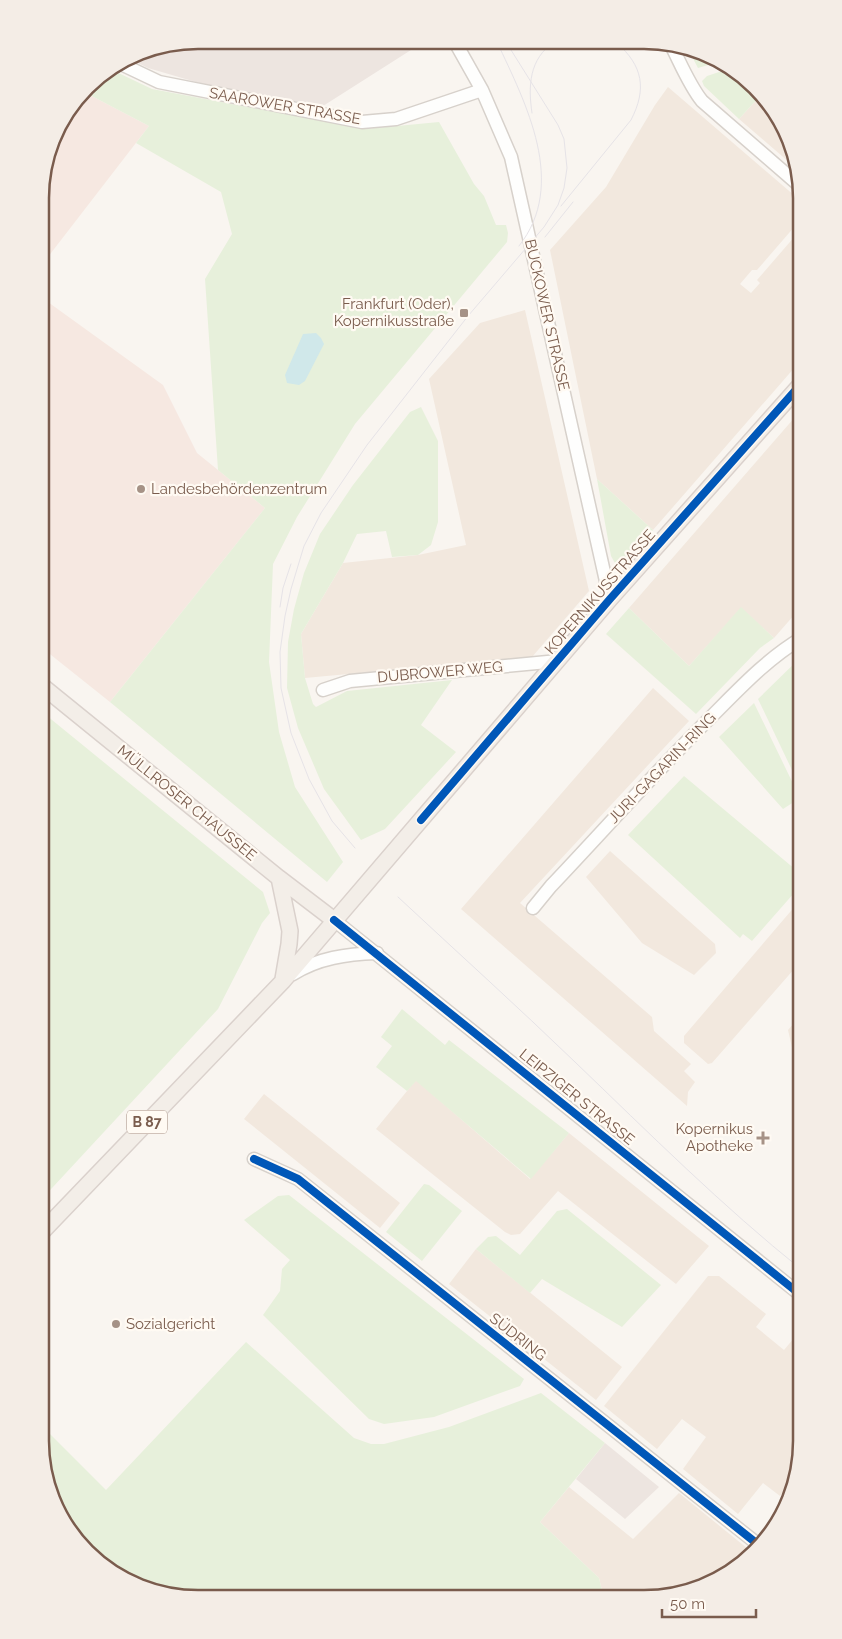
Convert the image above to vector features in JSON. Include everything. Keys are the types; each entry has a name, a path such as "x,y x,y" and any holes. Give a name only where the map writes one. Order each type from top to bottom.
{"main road":[{"name":"KOPERNIKUSSTRASSE","path":"334,920 610,599 793,394"},
{"name":"MÜLLROSER CHAUSSEE","path":"49,691 279,878 334,920"},
{"path":"279,878 290,931 283,980"},
{"name":"B 87","path":"49,1225 283,980 334,920"}],"street":[{"name":"BUCKOWER STRASSE","path":"459,49 482,90 511,157 610,599"},
{"path":"675,52 692,89 702,101 792,179"},
{"name":"SAAROWER STRASSE","path":"127,67 159,82 362,122 396,119 482,90"},
{"name":"JURI-GAGARIN-RING","path":"533,908 551,886 702,725 770,661 793,643"},
{"name":"DUBROWER WEG","path":"323,690 350,681 558,661"},
{"name":"LEIPZIGER STRASSE","path":"334,920 793,1289"},
{"path":"283,980 307,965 352,954 376,954"},
{"name":"SÜDRING","path":"254,1159 298,1180 754,1542"}],"shaded area":[{"path":"188,49 411,50 323,106 213,87 148,68 136,62 169,52"},
{"path":"668,87 793,194 793,228 757,270 752,270 740,284 751,293 760,283 757,280 793,238 793,369 653,530 597,479 550,250 606,187 655,105"},
{"path":"90,95 149,126 49,256 49,188 54,159 69,123 80,107"},
{"path":"757,100 778,132 789,162 739,119"},
{"name":"Landesbehördenzentrum","path":"49,303 163,385 197,453 265,508 110,702 49,653"},
{"path":"525,310 589,591 532,657 305,678 301,634 343,563 418,555 466,545 429,379 480,323"},
{"path":"793,419 793,616 774,638 741,608 689,666 629,608"},
{"path":"653,688 689,721 520,903 652,1017 654,1031 691,1064 684,1071 695,1082 688,1092 687,1106 461,909"},
{"path":"610,851 715,944 716,953 694,975 642,943 586,877"},
{"path":"793,909 793,970 712,1063 708,1064 684,1043 684,1036"},
{"path":"793,1024 793,1052 788,1030"},
{"path":"416,1080 530,1179 569,1133 709,1246 676,1284 558,1191 520,1234 511,1235 505,1232 376,1129"},
{"path":"264,1094 400,1203 380,1228 244,1119"},
{"path":"476,1249 622,1367 596,1400 449,1284"},
{"path":"708,1276 719,1276 766,1314 756,1327 784,1350 793,1339 793,1451 785,1489 780,1496 763,1483 738,1514 683,1469 706,1437 682,1419 657,1449 604,1406"},
{"path":"605,1443 659,1487 625,1519 576,1479"},
{"path":"569,1487 633,1539 679,1493 748,1549 710,1575 683,1585 664,1589 602,1590 599,1578 540,1522"}],"green space":[{"path":"692,57 711,64 698,68"},
{"path":"722,71 743,86 757,100 739,119 704,86 702,81 707,76"},
{"path":"117,73 152,89 366,129 439,122 474,184 484,196 496,225 506,225 508,233 507,242 355,424 297,517 273,564 269,662 279,732 295,787 343,862 327,882 110,702 265,508 218,470 205,279 232,234 221,192 136,143 149,126 90,95"},
{"path":"421,407 438,441 438,522 431,545 418,555 392,557 386,531 357,534 343,563 301,634 305,678 313,704 316,707 347,691 452,680 421,725 456,752 385,829 361,840 324,789 298,728 287,688 288,642 294,609 304,573 320,534 353,485 410,412"},
{"path":"597,479 653,530 621,567 616,565 611,556"},
{"path":"741,607 774,638 760,648 696,714 606,634 629,608 689,666"},
{"path":"793,665 793,772 758,699"},
{"path":"754,703 793,784 793,803 783,809 719,737"},
{"path":"49,718 263,892 270,913 262,923 218,1009 49,1191"},
{"path":"684,776 793,867 793,894 752,941 743,934 740,938 628,835"},
{"path":"402,1009 445,1045 449,1040 569,1133 531,1179 416,1081 407,1091 376,1067 392,1046 381,1037"},
{"path":"424,1184 429,1185 462,1211 422,1261 386,1232"},
{"path":"289,1195 524,1379 520,1386 434,1417 384,1424 369,1419 263,1315 280,1291 282,1269 290,1260 244,1220 278,1196"},
{"path":"567,1209 661,1285 622,1327 542,1279 530,1293 476,1249 488,1237 496,1236 520,1255 557,1211"},
{"path":"246,1342 354,1438 371,1444 384,1444 449,1427 541,1393 605,1443 540,1522 599,1578 602,1590 178,1589 141,1579 123,1570 92,1547 69,1516 57,1489 49,1451 49,1433 106,1490"}],"water":[{"path":"316,333 324,344 305,381 299,385 287,383 285,375 303,334"}],"tram line":[{"path":"500,49 530,117 541,171 540,197 533,222 519,246"},
{"path":"355,848 332,821 309,779 291,733 281,688 280,652 285,616 304,546 321,513 367,445 468,316 544,227 558,205 564,188 567,168 564,139 558,125 510,49"},
{"path":"532,113 530,93 532,74 539,56 546,49"},
{"path":"561,206 631,120 636,109 639,98 640,78 632,60 623,49"},
{"path":"545,237 573,202"},
{"path":"280,607 283,588 291,564"},
{"path":"398,897 715,1195 793,1263"}],"cycle path":[{"path":"421,820 610,599 793,393"},
{"path":"334,920 793,1289"},
{"path":"254,1159 298,1179 754,1542"}],"place":[{"name":"Frankfurt (Oder), Kopernikusstraße","path":"464,313"},
{"name":"Landesbehördenzentrum","path":"141,489"},
{"name":"Kopernikus Apotheke","path":"763,1138"},
{"name":"Sozialgericht","path":"116,1324"}]}
